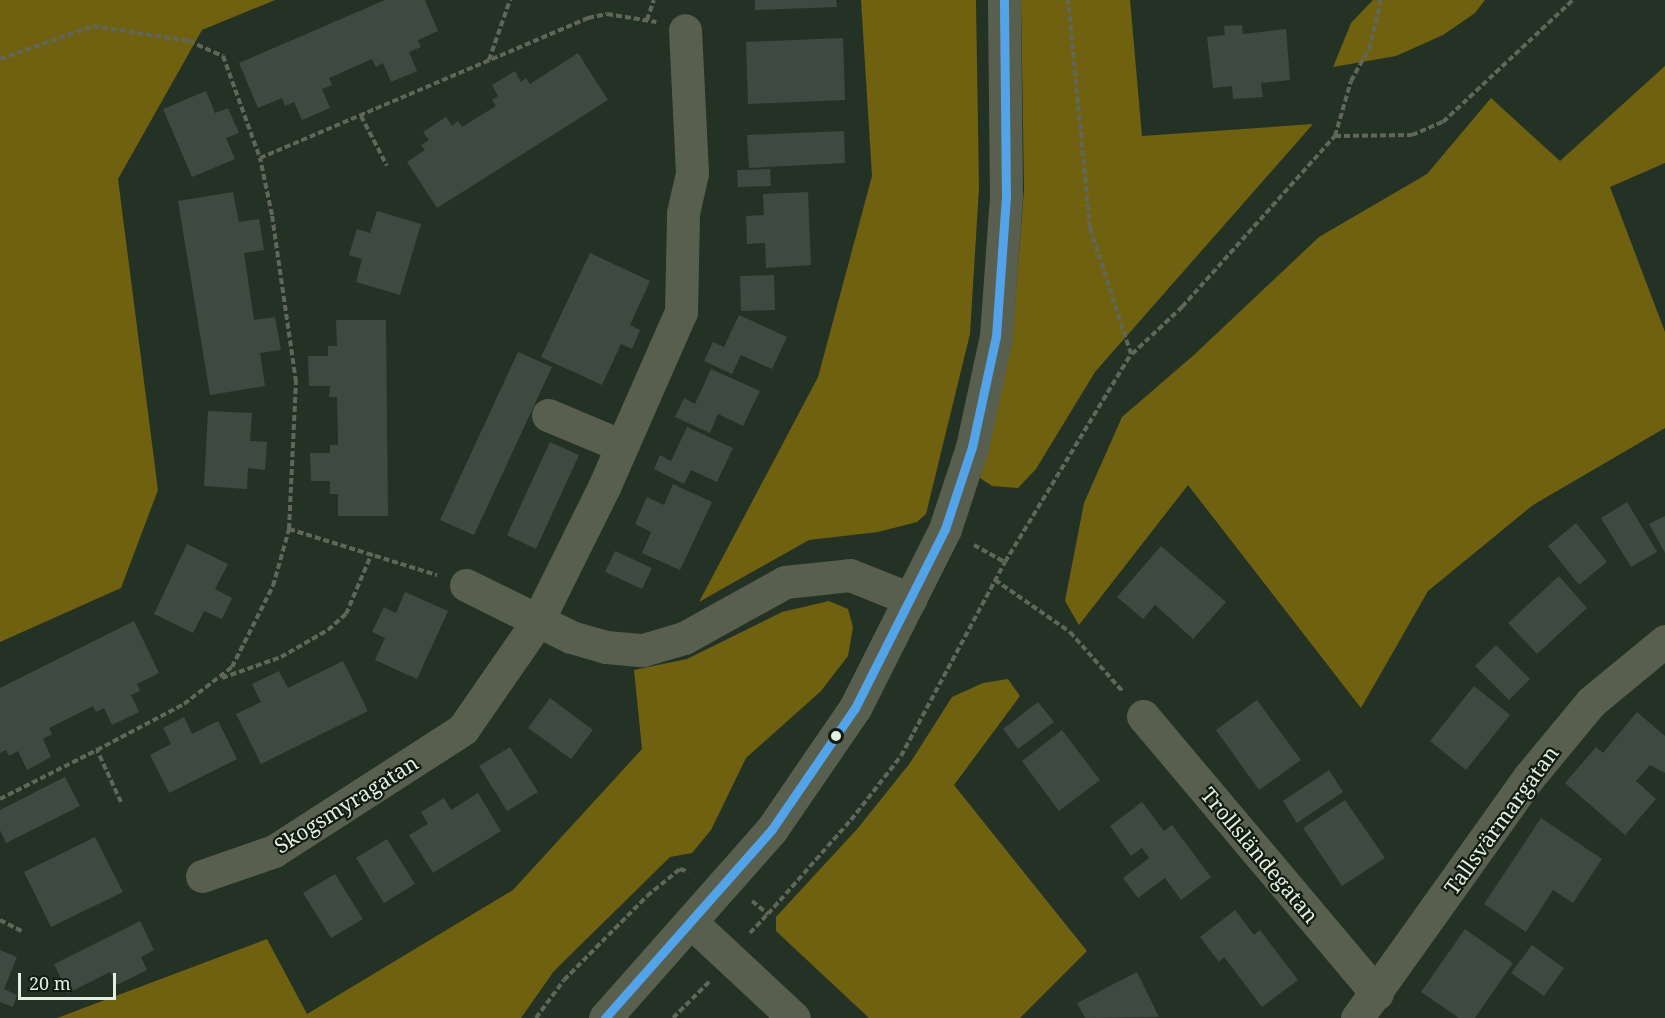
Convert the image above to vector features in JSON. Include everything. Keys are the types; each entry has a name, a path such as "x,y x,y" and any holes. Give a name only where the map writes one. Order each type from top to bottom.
{"street":[{"path":"605,1018 692,923 772,829 855,708 945,529 969,458 996,336 1006,197 1004,0"},
{"name":"Skogsmyragatan","path":"202,876 274,851 464,729 537,622 622,446 681,312 683,213 692,173 686,35"},
{"path":"548,416 622,446"},
{"path":"466,585 537,622 606,647 644,650 684,638 785,582 850,575 910,599"},
{"name":"Tallsvärmargatan","path":"1367,1006 1529,777 1591,702 1665,641"},
{"name":"Trollsländegatan","path":"1143,716 1367,1006"},
{"path":"692,923 794,1018"}],"path":[{"path":"489,61 510,0"},
{"path":"647,20 654,0"},
{"path":"1131,354 1182,307 1335,136 1351,81 1369,49 1381,0"},
{"path":"1335,136 1412,135 1443,122 1573,0"},
{"path":"260,159 588,18 607,14 647,20 686,35"},
{"path":"0,59 93,26 189,41 223,56 260,159 276,236 296,382 289,529 273,586 257,624 232,667 174,710 0,799"},
{"path":"361,116 387,166"},
{"path":"289,529 372,553 466,585"},
{"path":"218,679 281,657 328,630 346,614 372,553"},
{"path":"995,580 1070,632 1143,716"},
{"path":"97,750 121,802"},
{"path":"0,920 22,931"}],"shaded area":[{"path":"0,0 275,0 202,30 118,179 158,490 121,588 0,642"},
{"path":"861,0 976,0 979,188 970,334 926,514 917,522 878,532 809,540 699,602 818,377 872,176"},
{"path":"1021,0 1130,0 1142,136 1313,124 1095,372 1036,469 1018,488 992,486 980,478 1012,342 1024,190"},
{"path":"1373,0 1485,0 1475,13 1443,35 1396,56 1333,67 1351,23"},
{"path":"1665,66 1665,163 1610,187 1665,332 1665,428 1533,505 1428,591 1361,708 1188,485 1079,625 1065,601 1084,503 1122,417 1195,354 1319,237 1427,174 1491,98 1560,161"},
{"path":"829,601 848,609 853,627 848,656 821,691 746,758 711,830 692,853 670,857 554,971 521,1018 57,1018 267,939 307,1014 513,890 642,749 634,670 687,659 782,612"},
{"path":"1008,679 1020,696 954,785 1087,951 1020,1018 869,1018 776,931 776,917 858,828 910,763 952,697 983,683"}],"building":[{"path":"385,0 425,0 438,31 418,40 421,47 409,52 417,71 391,82 383,63 376,67 372,59 329,78 332,85 322,89 330,108 302,120 294,102 285,106 282,98 258,108 239,63"},
{"path":"755,0 836,0 837,7 755,10"},
{"path":"1242,25 1243,34 1286,29 1290,80 1261,83 1263,97 1233,99 1232,86 1213,88 1207,37 1225,35 1224,26"},
{"path":"843,38 845,100 748,104 746,42"},
{"path":"578,53 608,100 437,208 407,162 425,150 421,145 429,140 423,132 446,117 452,126 458,121 462,127 496,106 492,100 498,96 492,85 515,71 521,82 526,78 530,84"},
{"path":"206,91 215,113 228,108 239,133 226,138 235,159 192,177 163,109"},
{"path":"844,131 845,163 749,168 747,135"},
{"path":"770,169 771,186 738,187 737,170"},
{"path":"233,192 239,222 259,219 264,250 244,253 254,320 275,317 281,350 260,353 265,386 210,395 178,201"},
{"path":"808,192 811,265 766,268 765,243 747,244 746,216 764,215 763,194"},
{"path":"377,211 421,224 400,295 356,282 362,259 349,255 357,229 370,233"},
{"path":"590,253 650,281 630,325 640,330 632,349 621,344 602,385 541,357"},
{"path":"774,275 775,310 741,311 740,276"},
{"path":"739,315 787,337 772,369 741,355 732,374 704,361 713,342 724,347"},
{"path":"336,320 386,320 388,516 338,516 338,494 330,494 330,481 311,481 310,453 330,453 330,445 338,445 337,397 329,397 330,386 309,386 308,356 328,356 328,346 337,346"},
{"path":"518,352 552,367 474,535 440,520"},
{"path":"711,369 760,391 743,426 718,414 710,433 675,417 684,398 695,404"},
{"path":"208,411 252,413 250,441 267,442 265,470 248,468 247,489 204,486"},
{"path":"687,427 733,448 717,482 691,470 684,484 654,469 660,455 671,461"},
{"path":"550,442 579,455 536,549 507,535"},
{"path":"673,484 712,502 680,570 642,553 651,532 635,524 647,497 664,505"},
{"path":"1627,502 1657,552 1631,567 1601,518"},
{"path":"1665,516 1665,553 1649,524"},
{"path":"1576,523 1607,562 1579,585 1548,546"},
{"path":"187,544 228,564 215,589 232,598 222,619 204,611 193,633 154,614"},
{"path":"1161,546 1226,602 1193,639 1155,605 1143,619 1117,597"},
{"path":"615,551 652,568 642,589 605,572"},
{"path":"1559,576 1587,608 1537,654 1508,623"},
{"path":"405,592 448,611 417,679 375,660 385,638 372,632 384,607 396,613"},
{"path":"134,621 159,673 137,684 140,691 131,695 139,712 112,725 104,708 96,712 93,706 49,728 52,734 43,739 51,757 27,770 18,751 9,756 6,750 0,753 0,688"},
{"path":"1496,645 1530,679 1509,700 1475,666"},
{"path":"343,661 368,711 261,764 236,714 261,702 252,684 279,671 288,688"},
{"path":"1474,686 1510,715 1466,770 1430,741"},
{"path":"550,698 593,730 571,759 528,728"},
{"path":"1257,700 1301,760 1259,790 1216,730"},
{"path":"1038,702 1054,722 1018,749 1003,729"},
{"path":"1637,712 1665,736 1665,773 1650,765 1636,781 1656,799 1625,835 1565,783 1596,747 1603,753"},
{"path":"184,717 192,734 218,721 237,759 169,793 150,755 171,744 163,728"},
{"path":"1062,730 1100,780 1059,811 1022,761"},
{"path":"510,747 538,792 507,811 479,766"},
{"path":"1329,770 1343,792 1297,823 1283,801"},
{"path":"65,777 80,806 6,843 0,830 0,810"},
{"path":"478,793 501,831 433,873 409,835 428,824 421,812 444,798 451,810"},
{"path":"1345,800 1385,858 1342,886 1303,828"},
{"path":"1142,802 1164,831 1172,825 1211,877 1181,900 1165,878 1138,898 1123,878 1149,858 1142,848 1131,856 1110,826"},
{"path":"1541,818 1602,859 1573,903 1553,890 1526,932 1484,904"},
{"path":"95,837 123,892 51,927 24,872"},
{"path":"387,839 415,884 384,903 356,858"},
{"path":"335,874 363,919 331,938 303,893"},
{"path":"1235,910 1254,935 1260,930 1298,980 1262,1007 1224,957 1219,962 1200,937"},
{"path":"140,921 154,950 141,957 147,970 117,985 110,972 68,993 54,964"},
{"path":"1465,929 1513,963 1475,1018 1459,1018 1421,992"},
{"path":"1532,945 1564,968 1544,996 1511,973"},
{"path":"0,950 17,957 4,989 17,995 13,1007 0,1002"},
{"path":"1137,972 1159,1017 1085,1018 1077,1003"}],"transit line":[{"path":"605,1018 772,829 855,708 945,529 972,447 996,336 1006,197 1004,0"}]}
